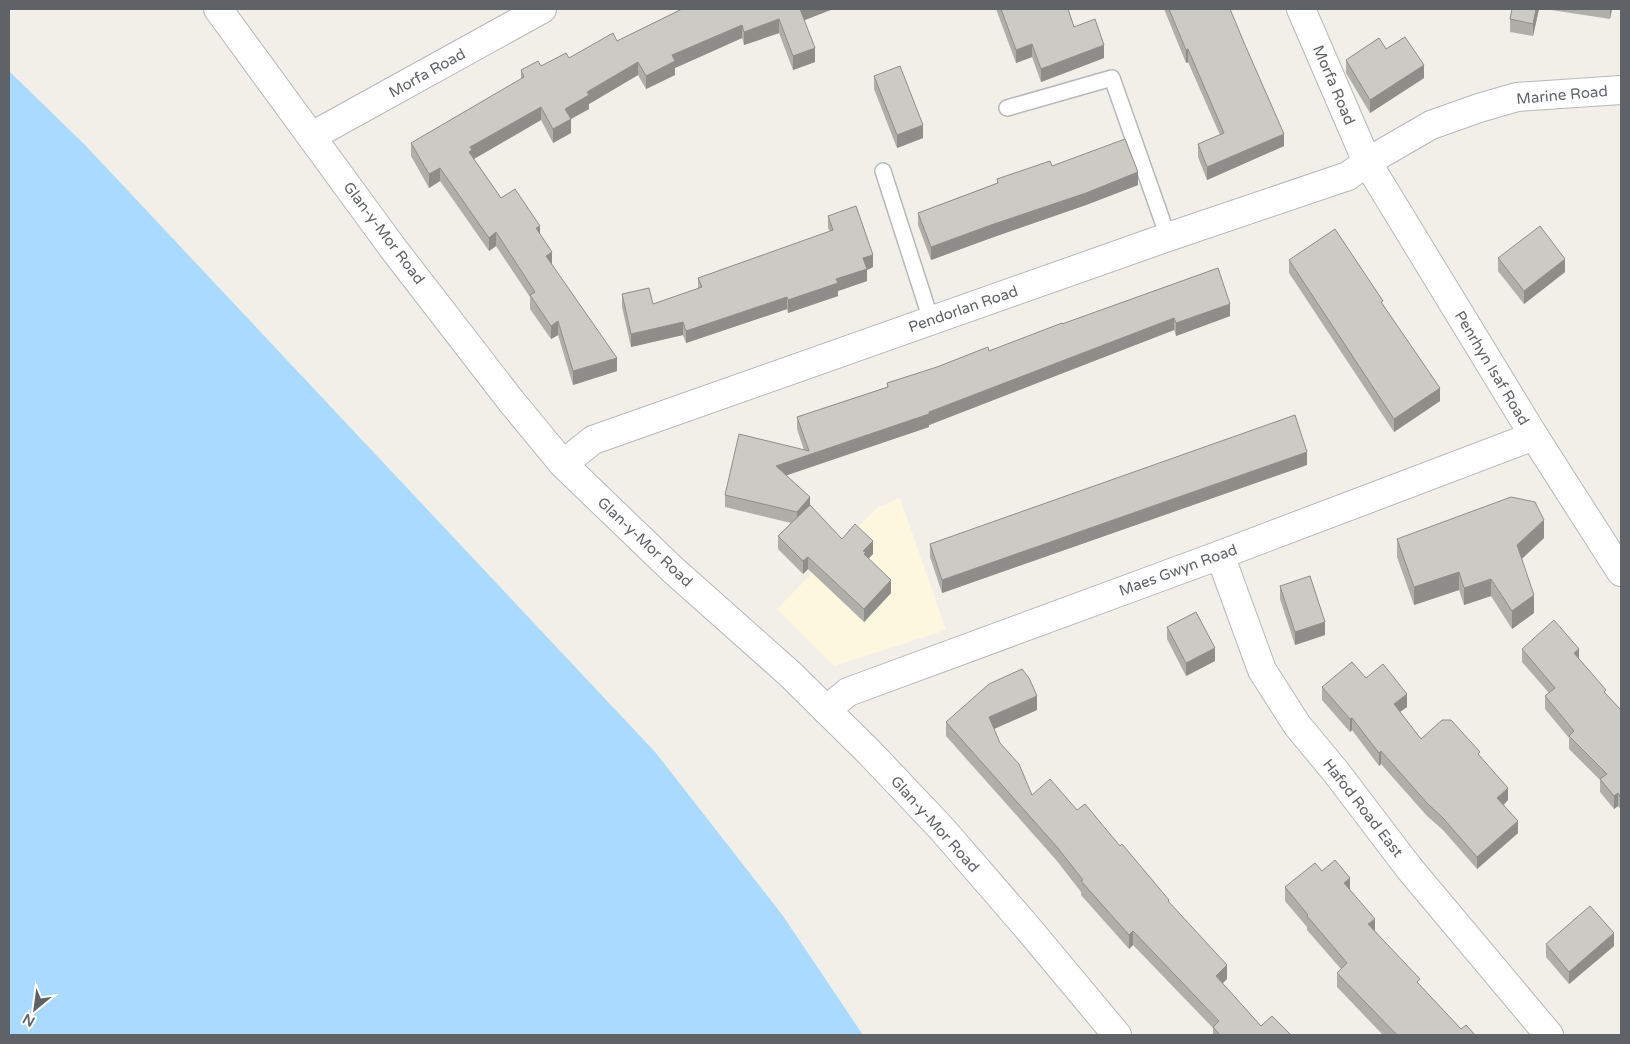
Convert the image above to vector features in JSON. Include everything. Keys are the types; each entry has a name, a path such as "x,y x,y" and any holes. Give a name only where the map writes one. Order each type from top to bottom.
{"street":[{"name":"Glan-y-Mor Road","path":"218,9 392,247 511,401 564,464 672,569 790,674 870,753 942,829 1117,1035"},
{"name":"Morfa Road","path":"312,136 542,9"},
{"name":"Morfa Road","path":"1301,9 1367,162"},
{"name":"Marine Road","path":"1367,162 1432,125 1478,108 1517,97 1621,90"},
{"name":"Pendorlan Road","path":"564,464 593,440 1168,237 1348,176 1367,162"},
{"name":"Penrhyn Isaf Road","path":"1367,162 1534,436 1621,572"},
{"name":"Maes Gwyn Road","path":"826,710 848,692 1534,436"},
{"name":"Hafod Road East","path":"1220,554 1262,670 1297,725 1336,772 1409,868 1549,1035"}],"lane":[{"path":"1008,108 1112,78 1168,237"},
{"path":"883,171 931,320"}],"shaded area":[{"path":"900,498 946,630 834,666 777,609 877,508"}],"water":[{"path":"9,71 85,145 656,753 783,916 863,1035 9,1035"}],"building":[{"path":"682,9 800,9 815,48 793,56 779,19 744,32 742,25 672,55 675,61 646,76 638,62 587,92 589,95 565,109 571,119 553,129 541,107 470,147 472,150 469,152 501,198 515,189 540,226 536,228 552,252 546,256 617,358 573,371 558,321 551,326 530,295 535,292 496,232 489,238 440,168 429,174 411,143 524,77 521,70 538,61 541,66 566,53 569,58 613,33 617,41"},
{"path":"1001,9 1068,9 1074,27 1095,19 1104,45 1041,69 1032,44 1016,50"},
{"path":"1169,9 1230,9 1284,134 1207,167 1198,144 1224,133"},
{"path":"1512,9 1536,9 1533,24 1510,19"},
{"path":"1405,37 1424,65 1370,100 1346,60 1379,38 1386,49"},
{"path":"900,66 923,125 897,135 874,76"},
{"path":"1125,139 1138,172 1086,193 931,247 918,213 998,183 997,179 1050,161 1052,166"},
{"path":"856,206 873,255 863,258 867,269 836,279 838,283 788,300 787,297 686,331 683,322 631,334 622,294 649,288 653,304 702,287 698,278 833,230 828,216"},
{"path":"1540,226 1565,259 1524,291 1498,258"},
{"path":"1335,229 1383,301 1381,302 1440,388 1394,419 1289,260"},
{"path":"1218,268 1230,304 1176,323 1174,318 929,412 929,414 776,466 810,497 797,512 725,495 739,434 809,451 797,417 888,387 887,383 937,367 988,347 989,351"},
{"path":"1295,415 1307,452 942,580 930,544"},
{"path":"1511,497 1535,502 1544,520 1517,545 1534,595 1512,611 1491,579 1464,588 1459,572 1414,587 1397,539"},
{"path":"810,505 842,539 855,524 873,541 863,551 866,552 864,554 891,580 864,609 808,557 803,561 778,536"},
{"path":"1310,576 1325,622 1295,632 1280,586"},
{"path":"1196,612 1215,648 1186,663 1167,627"},
{"path":"1554,620 1579,649 1574,653 1606,690 1604,692 1621,710 1621,798 1618,793 1614,796 1600,779 1607,774 1569,736 1574,731 1545,696 1555,688 1522,649"},
{"path":"1352,662 1366,678 1383,664 1407,694 1394,704 1421,739 1442,720 1451,720 1480,752 1478,754 1508,788 1497,798 1518,821 1477,857 1381,751 1379,753 1352,718 1350,719 1322,687"},
{"path":"1022,669 1029,678 1037,696 989,717 1000,743 1019,764 1032,795 1050,779 1077,810 1085,804 1120,846 1122,844 1168,901 1227,965 1216,976 1261,1026 1272,1016 1291,1035 1220,1035 1213,1027 1219,1021 1133,931 1129,935 1081,881 1083,880 1057,847 946,722 989,684"},
{"path":"1335,860 1350,878 1344,883 1375,919 1368,924 1420,979 1417,982 1461,1029 1466,1025 1475,1035 1397,1035 1337,973 1347,963 1285,887 1315,863 1322,871"},
{"path":"1590,906 1614,933 1569,972 1546,944"}]}
